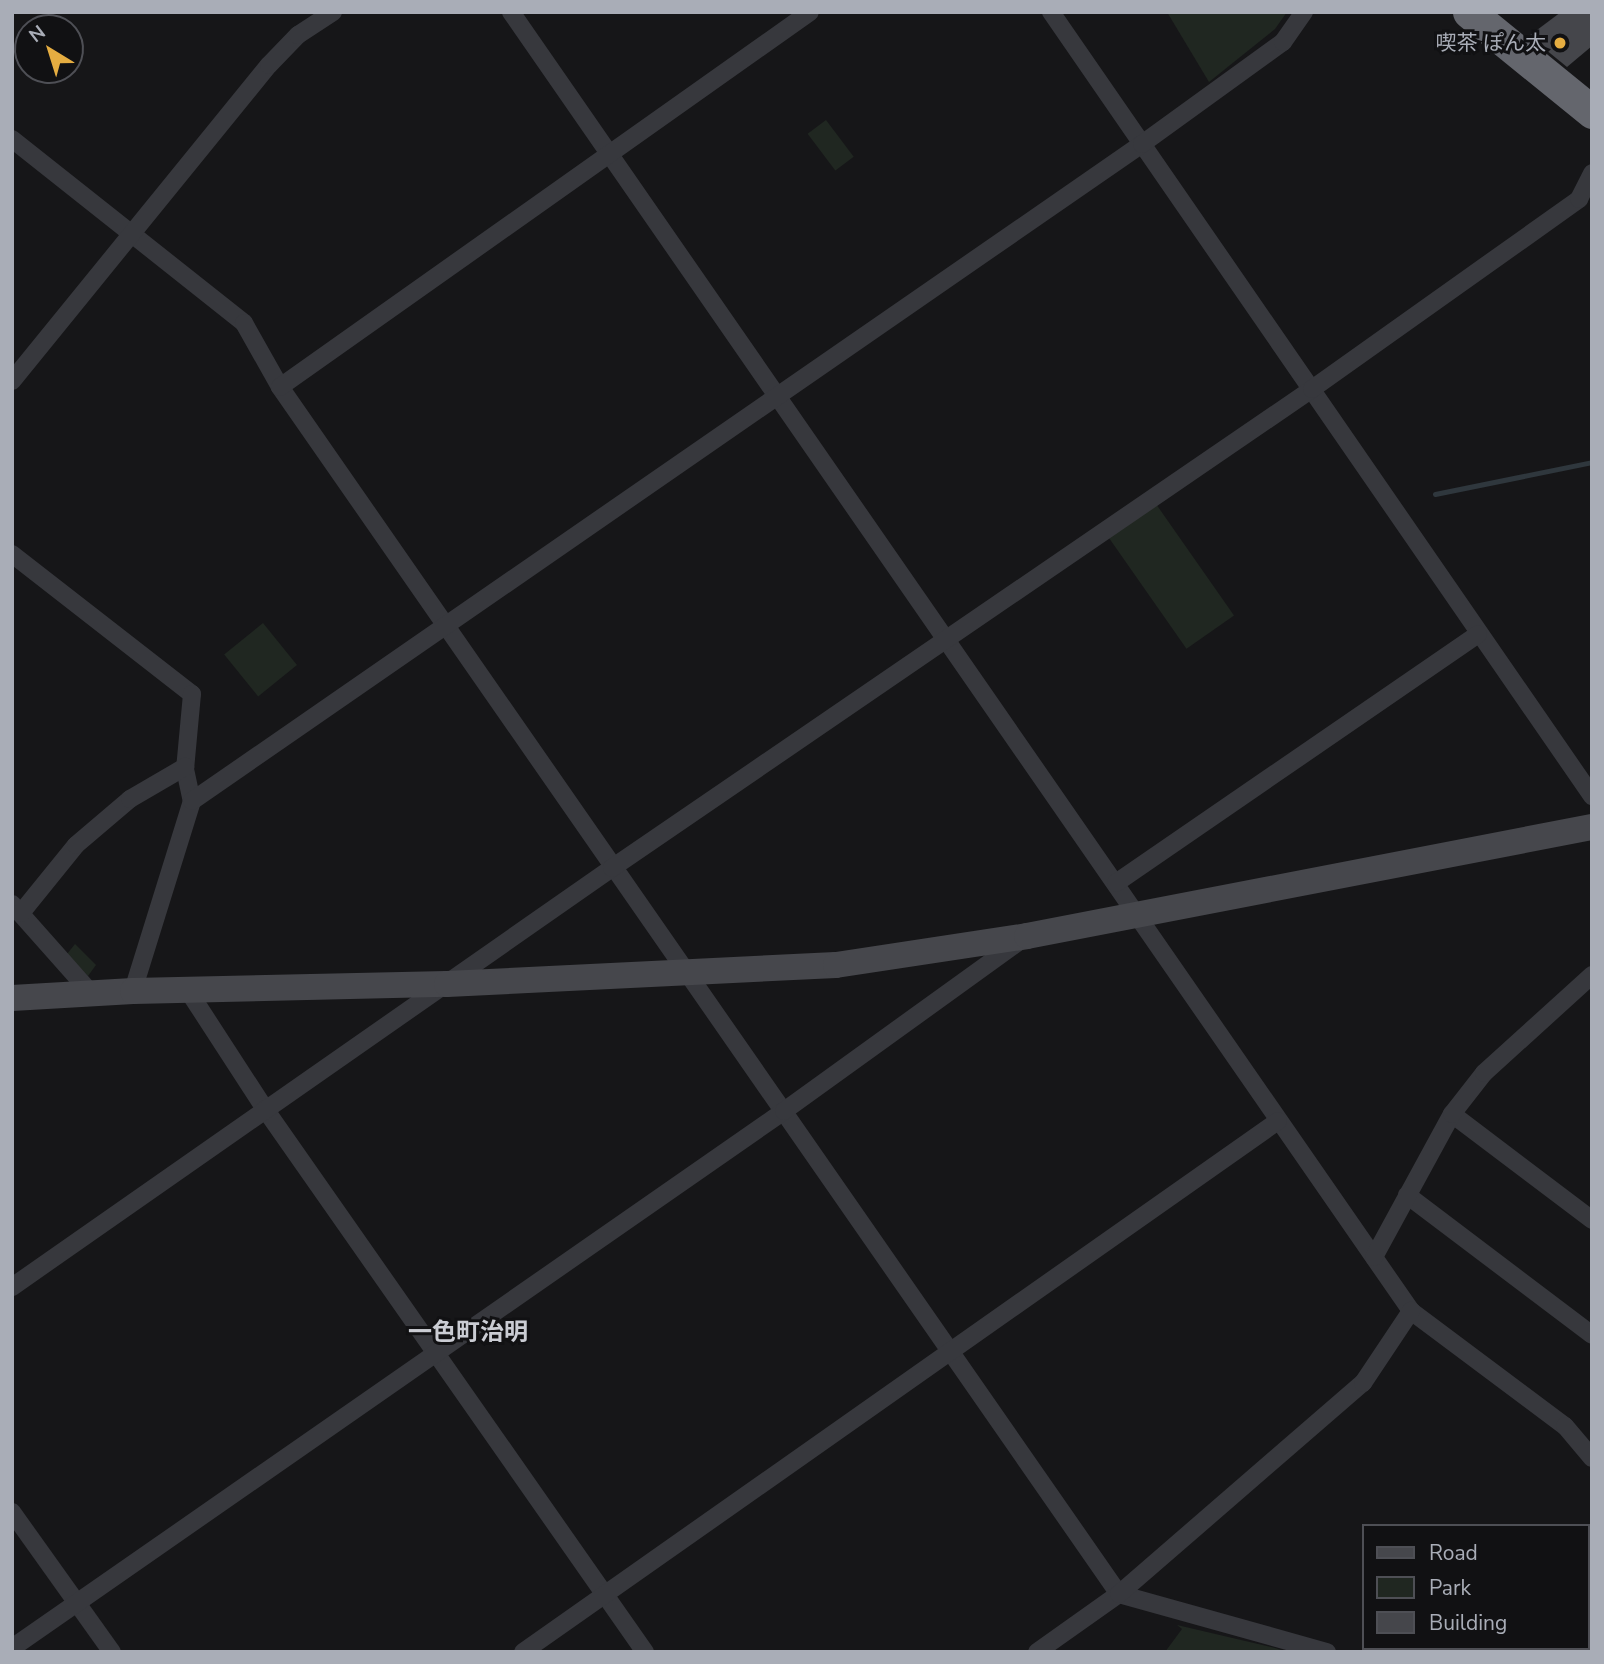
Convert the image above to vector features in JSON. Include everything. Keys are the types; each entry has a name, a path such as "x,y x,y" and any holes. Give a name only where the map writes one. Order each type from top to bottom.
{"highway":[{"path":"1469,12 1592,112"}],"street":[{"path":"298,35 304,12"},
{"path":"12,381 269,65 298,35 333,12"},
{"path":"511,12 1411,1311 1566,1426 1592,1458"},
{"path":"280,387 810,12"},
{"path":"1051,12 1592,796"},
{"path":"192,802 1142,144 1283,42 1304,12"},
{"path":"12,139 244,323 280,387 1119,1594 1327,1652"},
{"path":"12,1287 612,868 1312,389 1579,199 1592,173"},
{"path":"12,554 192,694 185,767 192,802 132,991"},
{"path":"1116,883 1478,634"},
{"path":"90,993 17,909 76,845 130,799 185,767"},
{"path":"12,998 132,991 189,992 447,984 836,965 1027,936 1137,912 1592,827"},
{"path":"12,1648 785,1111 1027,936"},
{"path":"1374,1257 1452,1114 1484,1073 1592,975"},
{"path":"189,992 265,1109 645,1652"},
{"path":"1452,1114 1592,1220"},
{"path":"523,1652 1278,1121"},
{"path":"1407,1195 1592,1335"},
{"path":"1037,1652 1119,1594 1363,1383 1411,1311"},
{"path":"12,1512 112,1652"}],"green space":[{"path":"1167,12 1287,12 1275,29 1209,82"},
{"path":"826,120 854,157 835,171 808,134"},
{"path":"1156,504 1234,615 1186,649 1108,537"},
{"path":"263,623 297,665 258,696 224,654"},
{"path":"75,944 96,965 88,976 67,954"},
{"path":"1177,1625 1287,1652 1165,1652 1182,1629"}],"building":[{"name":"喫茶 ぽん太","path":"1561,12 1592,12 1592,46 1567,67 1529,36"}],"waterway":[{"path":"1435,494 1592,462"}],"place":[{"name":"喫茶 ぽん太","path":"1560,43"}],"district":[{"name":"一色町治明","path":"468,1333"}]}
